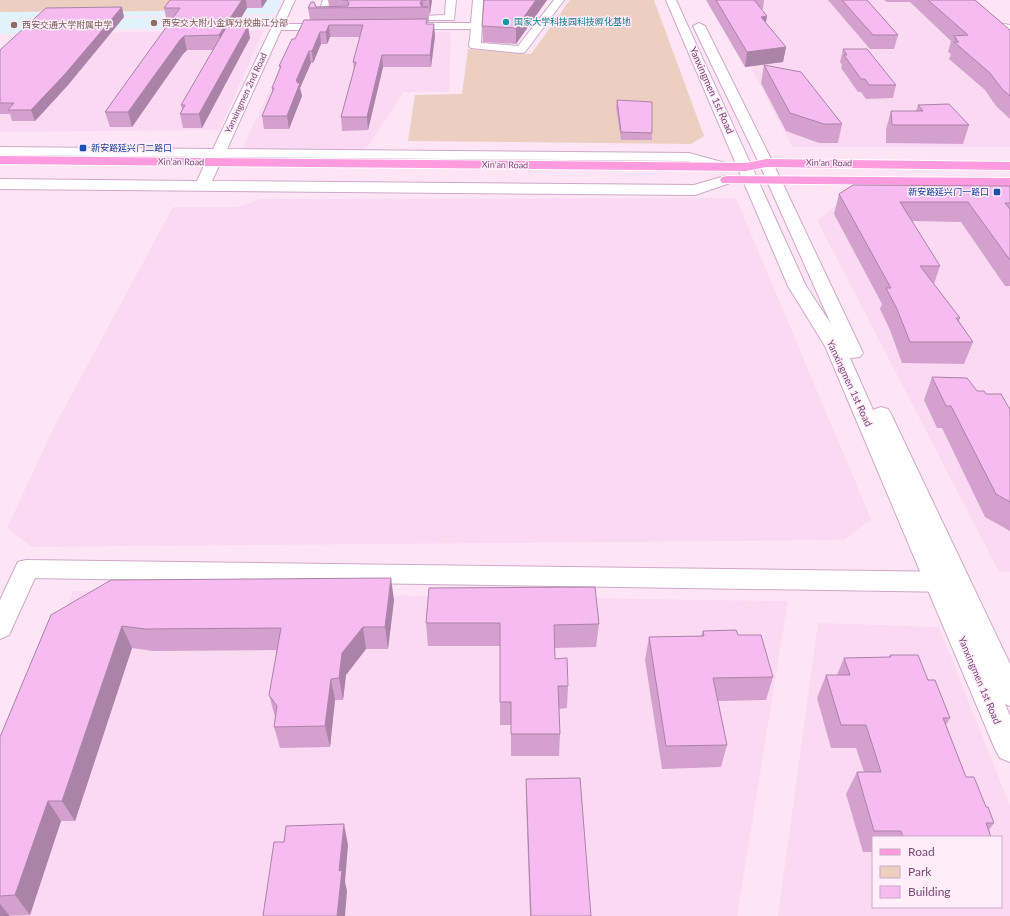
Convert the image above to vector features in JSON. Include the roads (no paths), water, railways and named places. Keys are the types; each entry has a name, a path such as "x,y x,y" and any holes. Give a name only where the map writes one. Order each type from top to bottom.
{"main road":[{"name":"Xin'an Road","path":"0,160 210,169"},
{"name":"Xin'an Road","path":"0,173 210,169 749,174 770,172 1010,166"},
{"name":"Xin'an Road","path":"749,174 770,172 1010,182"}],"street":[{"name":"Yanxingmen 2nd Road","path":"210,169 290,0"},
{"path":"328,0 322,18 354,18"},
{"path":"402,18 450,18 451,0"},
{"path":"478,0 475,46 521,50 559,0"},
{"name":"Yanxingmen 1st Road","path":"671,0 749,174 797,286 835,346 948,582 1010,694"},
{"name":"Yanxingmen 1st Road","path":"693,14 770,172 948,582 1010,748"},
{"path":"987,17 1010,37"},
{"path":"392,26 476,26"},
{"path":"998,26 1010,28"},
{"path":"276,27 346,27"},
{"path":"0,151 210,169 695,190 724,174"},
{"path":"0,184 210,169"},
{"path":"0,628 27,569 948,582"}],"place":[{"name":"国家大学科技园科技孵化基地","path":"506,22"},
{"name":"西安交大附小金辉分校曲江分部","path":"154,23"},
{"name":"西安交通大学附属中学","path":"14,25"},
{"name":"新安路延兴门二路口","path":"83,148"},
{"name":"新安路延兴门一路口","path":"997,192"}]}
